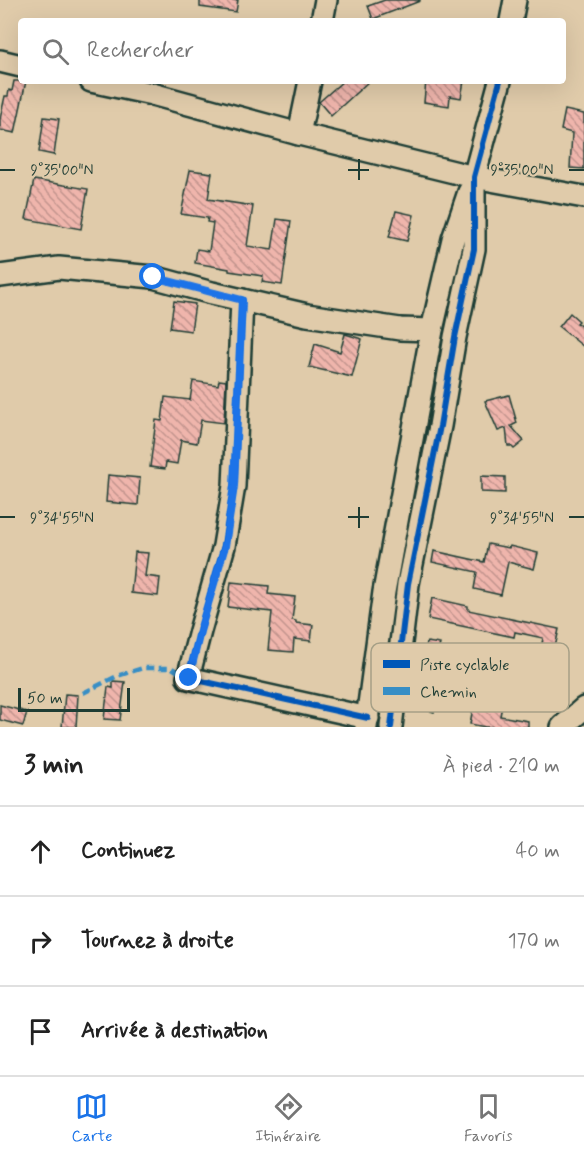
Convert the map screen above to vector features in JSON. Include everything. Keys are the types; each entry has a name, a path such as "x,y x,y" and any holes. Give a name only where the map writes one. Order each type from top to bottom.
{"street":[{"path":"323,18 326,0"},
{"path":"511,18 514,0"},
{"path":"0,61 18,65"},
{"path":"105,84 474,177 584,197"},
{"path":"299,134 309,84"},
{"path":"377,643 384,592 432,330 453,239 474,177 499,84"},
{"path":"401,643 408,584 474,249 474,177"},
{"path":"0,276 59,268 153,277 307,315 400,329 432,330"},
{"path":"242,300 234,486 225,546 189,678 367,723 371,692"},
{"path":"562,727 584,708"},
{"path":"391,727 393,712"}],"building":[{"path":"200,0 238,0 236,12 200,7"},
{"path":"385,0 420,0 376,18 373,18 368,6"},
{"path":"14,81 18,81 18,84 25,84 15,133 0,130 5,96 8,96 9,90 12,91"},
{"path":"340,84 366,84 331,116 319,102"},
{"path":"426,84 463,84 461,98 450,96 449,106 424,102"},
{"path":"565,110 584,114 584,169 570,168 572,133 561,130"},
{"path":"44,117 59,119 54,155 39,152"},
{"path":"190,170 212,173 208,199 253,206 247,246 272,250 277,219 291,221 282,285 262,282 263,276 195,263 197,249 209,251 213,223 207,222 208,218 181,214"},
{"path":"34,180 88,189 81,229 26,219"},
{"path":"396,211 414,215 407,241 389,237"},
{"path":"174,301 195,304 191,331 170,328"},
{"path":"570,313 584,329 584,347 559,327"},
{"path":"345,334 362,339 352,377 309,367 315,344 340,352"},
{"path":"219,380 226,381 224,423 201,420 197,443 181,440 177,464 166,462 165,469 150,467 156,420 162,421 165,397 190,400 193,381 218,385"},
{"path":"509,395 517,423 511,426 524,441 514,449 508,446 506,428 498,431 485,401"},
{"path":"108,475 140,478 138,505 106,502"},
{"path":"481,476 505,477 505,493 481,492"},
{"path":"488,544 509,548 510,546 538,553 534,569 508,562 501,595 474,589 477,572 432,562 434,551 484,562"},
{"path":"135,552 148,553 145,576 160,578 158,596 131,593"},
{"path":"231,582 269,586 268,594 295,597 292,620 296,623 313,625 311,641 294,639 293,652 268,650 272,612 228,607"},
{"path":"432,598 468,606 468,610 559,629 556,643 542,643 543,638 515,632 514,637 428,619"},
{"path":"113,681 125,682 120,720 104,719 108,687 113,688"},
{"path":"65,694 78,695 76,727 62,727"},
{"path":"0,705 27,712 23,726 0,720"},
{"path":"472,712 501,712 500,716 528,721 528,727 485,727 470,724"}],"marked path":[{"path":"83,693 117,676 143,668 172,668 188,678"}],"cycle path":[{"path":"401,643 408,584 474,249 474,177 499,84"},
{"path":"242,300 234,486 224,546 188,678 368,718"},
{"path":"391,727 393,712"}],"route":[{"path":"153,277 242,300 234,486 225,546 189,678"}]}
